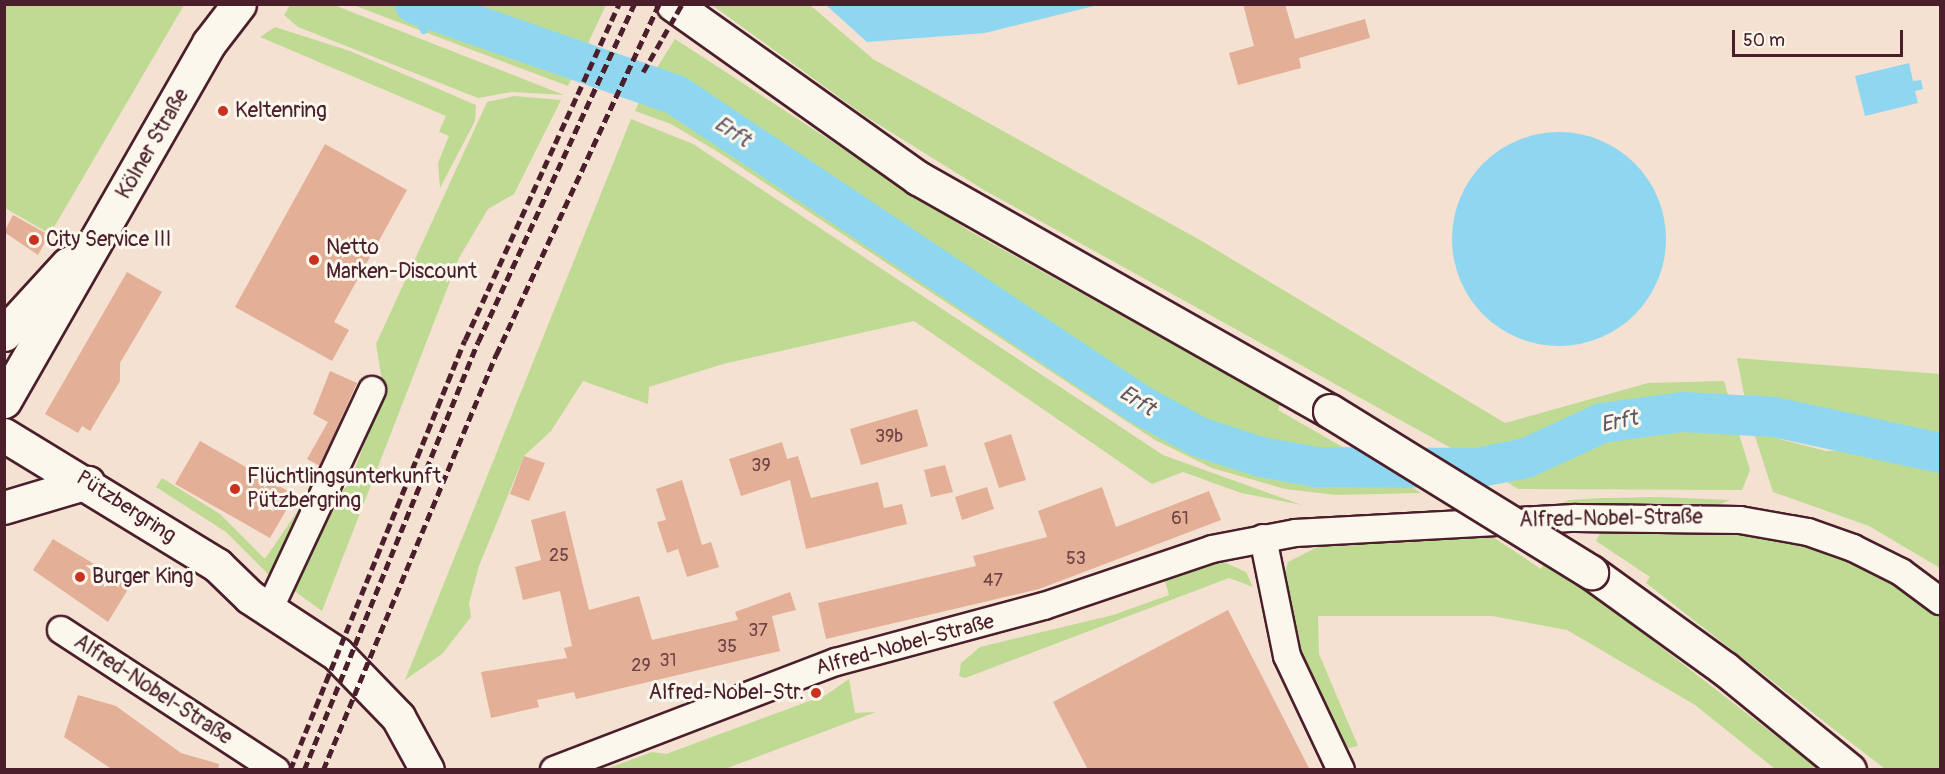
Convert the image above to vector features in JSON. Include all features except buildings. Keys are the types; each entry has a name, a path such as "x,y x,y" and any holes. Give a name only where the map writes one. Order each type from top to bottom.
{"main road":[{"name":"Kölner Straße","path":"209,43 220,4"},
{"name":"Kölner Straße","path":"4,401 209,43 239,4"},
{"path":"673,4 918,178 1330,411 1591,572 1725,669 1849,770"},
{"path":"4,334 112,216"},
{"name":"Pützbergring","path":"4,435 88,483 217,566 269,610 360,672 398,717 427,770"}],"street":[{"path":"269,610 372,390"},
{"path":"4,508 88,483"},
{"name":"Alfred-Nobel-Straße","path":"554,770 836,662 1263,538 1575,518 1731,519 1832,540 1901,572 1941,601"},
{"path":"1263,538 1287,656 1341,770"},
{"name":"Alfred-Nobel-Straße","path":"61,630 276,770"}],"green space":[{"path":"5,4 184,5 50,234 5,208"},
{"path":"290,5 334,5 564,95 512,92 478,98 298,27 284,15"},
{"path":"353,5 606,5 568,86"},
{"path":"712,5 810,5 873,59 1200,240 1505,423 1648,383 1724,381 1731,406 1669,404 1613,412 1518,450 1469,458 984,190 865,116"},
{"path":"275,27 350,51 476,105 475,121 440,188 438,163 449,136 439,132 446,116 260,37"},
{"path":"675,39 968,230 1280,404 1278,410 1367,461 1298,461 1215,438 1168,416 653,74"},
{"path":"645,89 1187,441 1287,474 1385,471 1421,493 1336,495 1285,489 1212,468 1155,440 718,152 671,124 635,111"},
{"path":"514,96 561,100 514,194 488,209 459,258 322,611 293,590 337,496 349,484 384,393 376,344 487,102"},
{"path":"631,119 693,144 1163,455 1302,505 1241,493 1183,472 1152,484 914,321 723,364 649,387 648,404 583,381 551,431 524,456 479,566 469,603 471,617 442,654 405,680"},
{"path":"1737,358 1940,374 1940,443 1777,406 1746,405"},
{"path":"1680,417 1735,421 1750,470 1742,490 1518,489 1494,474 1539,463 1600,430"},
{"path":"1751,424 1783,440 1826,451 1869,450 1940,464 1940,568 1869,526 1773,492"},
{"path":"162,478 220,514 265,559 316,484 269,575 226,532 156,487"},
{"path":"1659,497 1730,500 1716,506 1549,509 1569,500"},
{"path":"1603,528 1737,531 1794,541 1849,559 1914,596 1940,617 1940,769 1885,769 1646,583 1650,577 1596,541"},
{"path":"1487,533 1541,569 1545,563 1614,611 1819,769 1775,769 1695,705 1567,630 1492,616 1318,616 1319,654 1358,746 1345,749 1302,658 1283,579 1288,562 1331,540"},
{"path":"1224,562 1246,572 1253,587 1229,578 965,678 959,676 961,663 980,647 1113,615 1169,595 1164,578"},
{"path":"849,679 855,713 876,712 725,769 606,769 652,752 666,754 826,695"}],"water":[{"path":"826,5 1098,5 985,33 867,42"},
{"path":"1909,63 1913,81 1921,80 1923,89 1915,91 1918,103 1865,116 1855,76"},
{"path":"1548,132 1570,132 1590,136 1610,144 1635,163 1654,188 1662,208 1666,239 1662,270 1654,290 1635,315 1610,334 1590,342 1570,346 1548,346 1528,342 1508,334 1476,307 1464,290 1456,270 1452,250 1452,228 1456,208 1464,188 1491,156 1508,144 1528,136"}],"waterway":[{"path":"411,4 423,30"},
{"name":"Erft","path":"415,4 676,95 1139,404 1199,437 1261,457 1316,467 1476,468 1526,458 1602,423 1682,412 1774,417 1940,453"}],"railway":[{"path":"290,770 465,340 619,4"},
{"path":"304,770 478,342 634,4"},
{"path":"323,770 496,355 659,4"},
{"path":"643,72 682,4"}],"place":[{"name":"Keltenring","path":"223,111"},
{"name":"City Service III","path":"34,240"},
{"name":"Netto Marken-Discount","path":"314,260"},
{"name":"Flüchtlingsunterkunft Pützbergring","path":"235,489"},
{"name":"Burger King","path":"80,577"},
{"name":"Alfred-Nobel-Str.","path":"816,693"}]}
